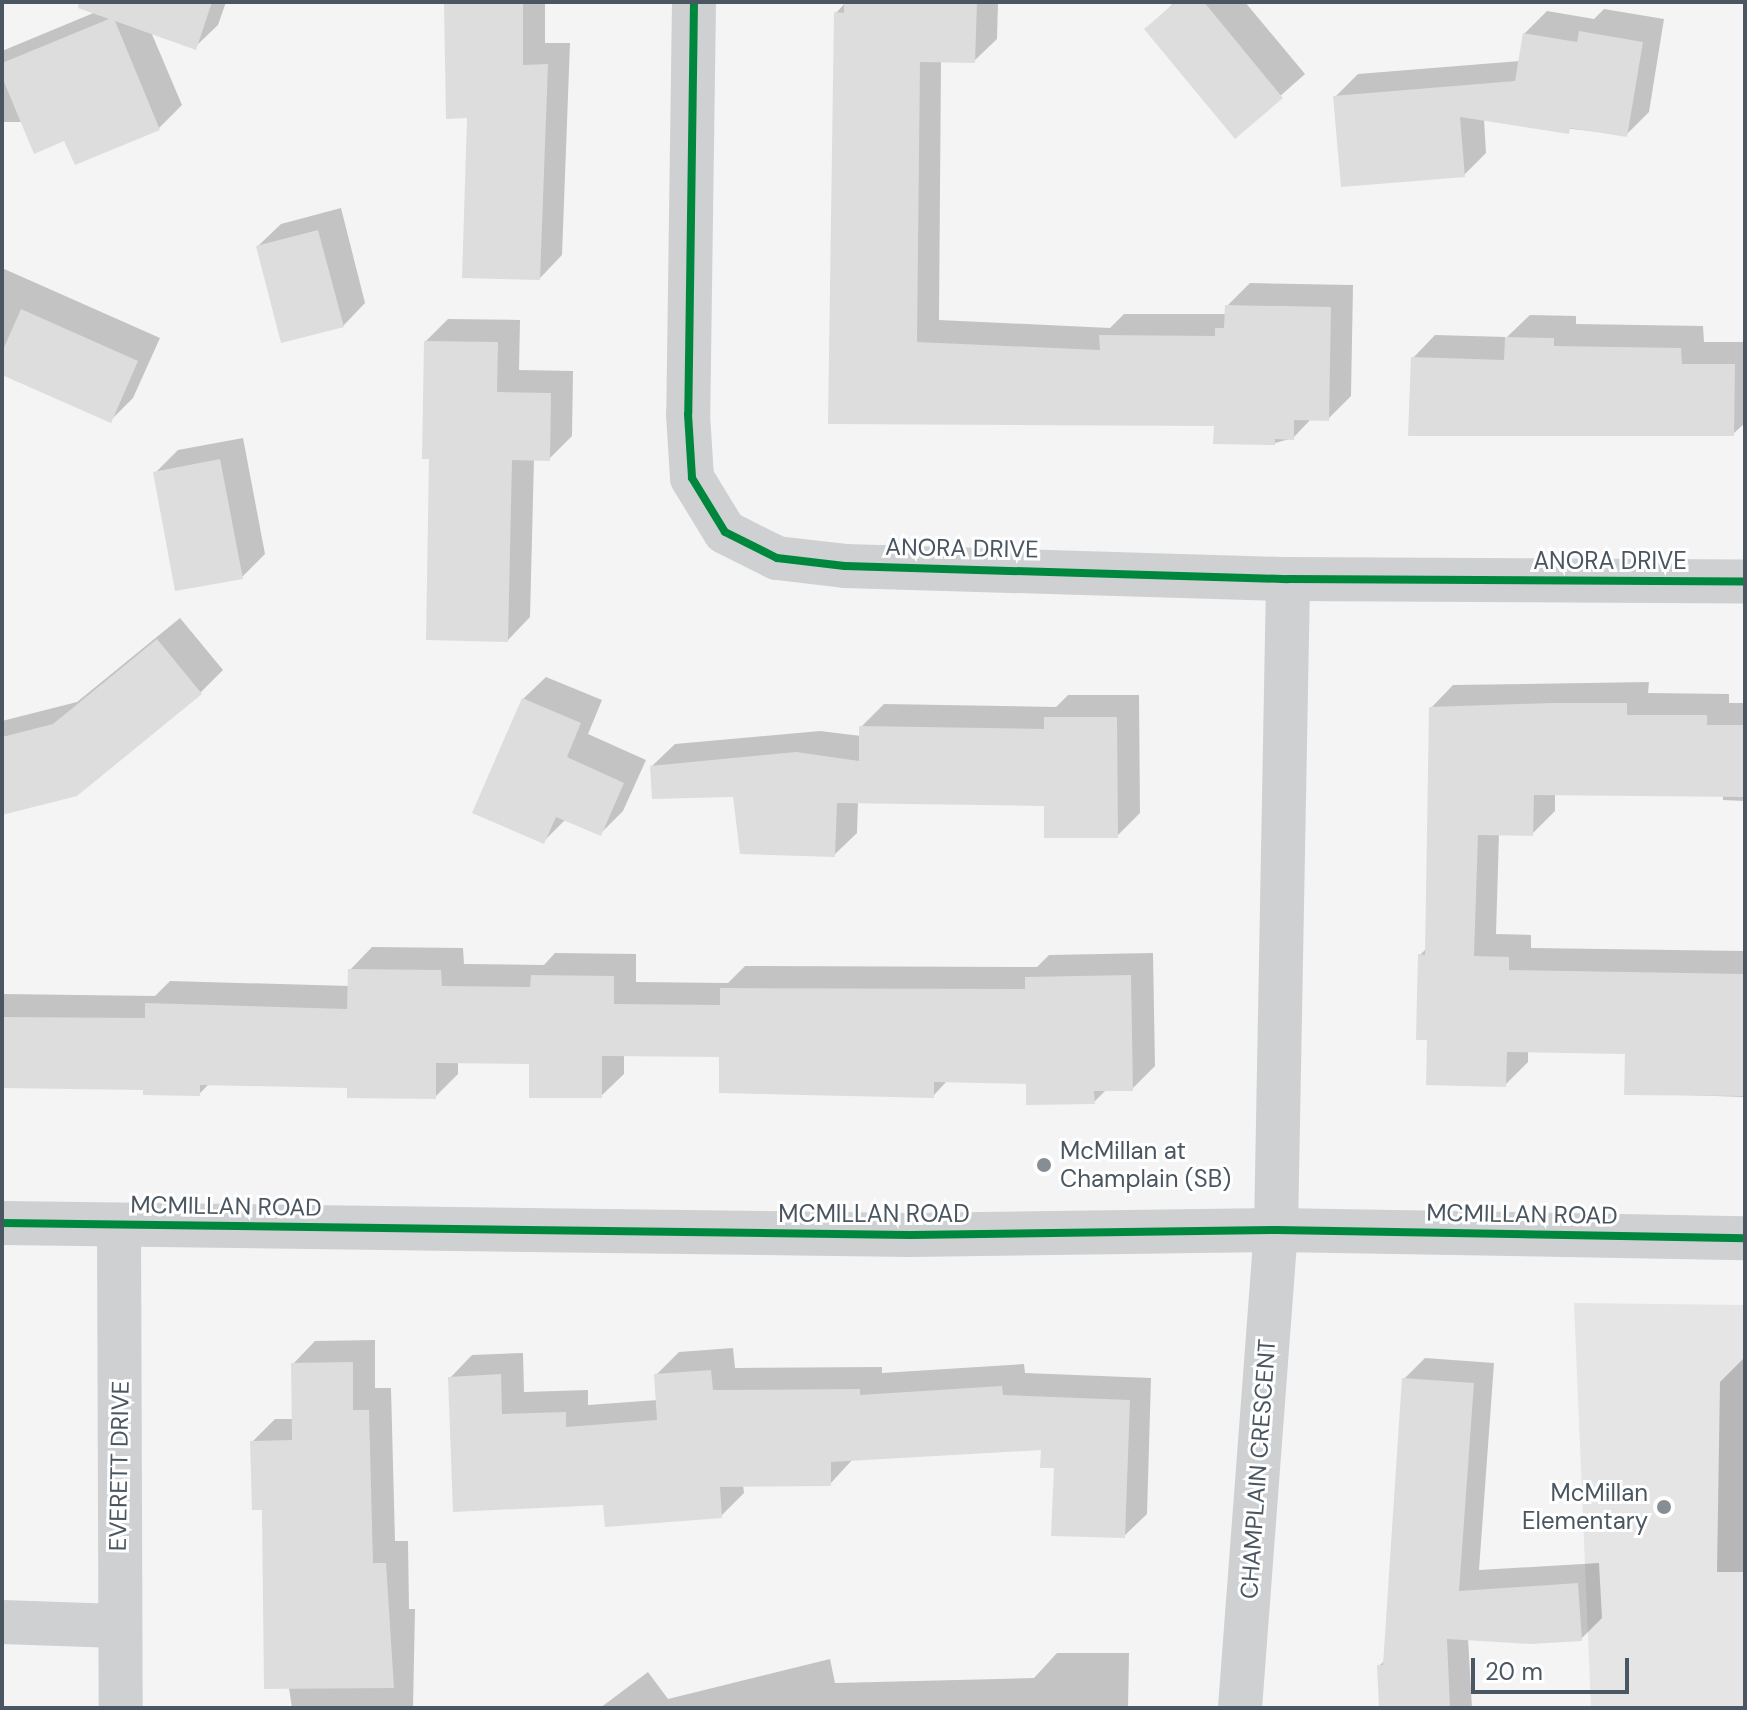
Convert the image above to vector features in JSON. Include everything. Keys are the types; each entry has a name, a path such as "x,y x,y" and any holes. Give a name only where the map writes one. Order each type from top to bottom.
{"street":[{"name":"ANORA DRIVE","path":"694,2 688,414 692,478 725,532 777,558 845,566 1288,579 1745,581"},
{"path":"1276,1230 1288,579"},
{"name":"MCMILLAN ROAD","path":"2,1223 910,1235 1276,1230 1745,1238"},
{"name":"EVERETT DRIVE","path":"119,1225 117,1626 121,1708"},
{"name":"CHAMPLAIN CRESCENT","path":"1240,1708 1276,1230"},
{"path":"2,1622 117,1626"}],"shaded area":[{"name":"McMillan Elementary","path":"1574,1303 1745,1305 1745,1708 1591,1708"}],"building":[{"path":"79,2 212,2 196,50 115,21 160,130 75,165 64,141 34,154 2,77 2,63 109,19 78,8"},
{"path":"523,2 523,65 548,64 540,280 462,278 467,118 446,119 444,3"},
{"path":"844,2 977,2 975,63 920,62 917,342 1100,350 1099,335 1215,336 1215,328 1224,328 1225,305 1331,307 1329,421 1294,420 1294,440 1275,439 1275,445 1213,444 1214,426 828,424 834,12 844,13"},
{"path":"1176,2 1204,2 1283,98 1235,139 1144,29"},
{"path":"1579,31 1643,42 1627,137 1570,128 1569,134 1460,117 1465,177 1341,187 1333,96 1515,81 1523,33 1577,42"},
{"path":"318,230 344,327 281,343 256,246"},
{"path":"21,309 138,361 111,423 2,375 2,352"},
{"path":"1505,337 1554,338 1554,346 1681,348 1682,364 1735,364 1734,436 1408,436 1411,357 1504,360"},
{"path":"424,341 498,342 497,392 551,393 550,461 512,460 508,642 426,640 429,459 422,459"},
{"path":"220,459 243,579 175,591 153,472"},
{"path":"157,639 202,694 77,796 2,815 2,737 53,724"},
{"path":"522,698 581,723 567,757 624,783 601,836 556,817 544,844 472,813"},
{"path":"1627,703 1627,715 1707,715 1707,725 1745,725 1745,797 1534,795 1533,836 1478,835 1474,956 1509,957 1509,970 1745,974 1745,1096 1624,1095 1625,1054 1507,1052 1506,1087 1426,1085 1427,1040 1416,1040 1418,954 1425,955 1429,707"},
{"path":"1044,717 1117,717 1118,838 1044,838 1044,806 837,803 835,857 740,854 733,797 652,799 650,766 796,752 859,761 859,726 1044,729"},
{"path":"348,969 441,970 442,986 530,987 531,975 614,976 614,1004 720,1005 720,988 1025,989 1025,977 1131,975 1133,1091 1094,1091 1095,1104 1026,1105 1026,1084 934,1082 934,1098 719,1093 719,1057 602,1056 602,1098 529,1098 529,1064 436,1063 436,1099 347,1098 347,1088 200,1085 200,1096 143,1095 143,1090 2,1088 2,1017 145,1018 145,1003 347,1009"},
{"path":"353,1362 353,1410 369,1410 373,1563 386,1563 394,1688 264,1689 262,1510 252,1510 250,1441 292,1440 291,1363"},
{"path":"711,1370 713,1390 860,1389 860,1395 1002,1386 1003,1395 1130,1400 1125,1538 1051,1536 1054,1468 1040,1468 1041,1450 831,1462 831,1486 720,1487 722,1518 605,1527 603,1505 453,1512 448,1377 501,1374 502,1414 566,1412 566,1427 657,1420 654,1374"},
{"path":"1402,1378 1474,1383 1459,1591 1578,1583 1582,1641 1531,1644 1447,1639 1450,1708 1379,1708 1377,1665 1383,1665"}],"cycle path":[{"path":"694,2 688,414 692,478 725,532 777,558 845,566 1288,579 1745,581"},
{"path":"2,1223 910,1235 1276,1230 1745,1238"}],"place":[{"name":"McMillan at Champlain (SB)","path":"1044,1165"},
{"name":"McMillan Elementary","path":"1664,1507"}]}
